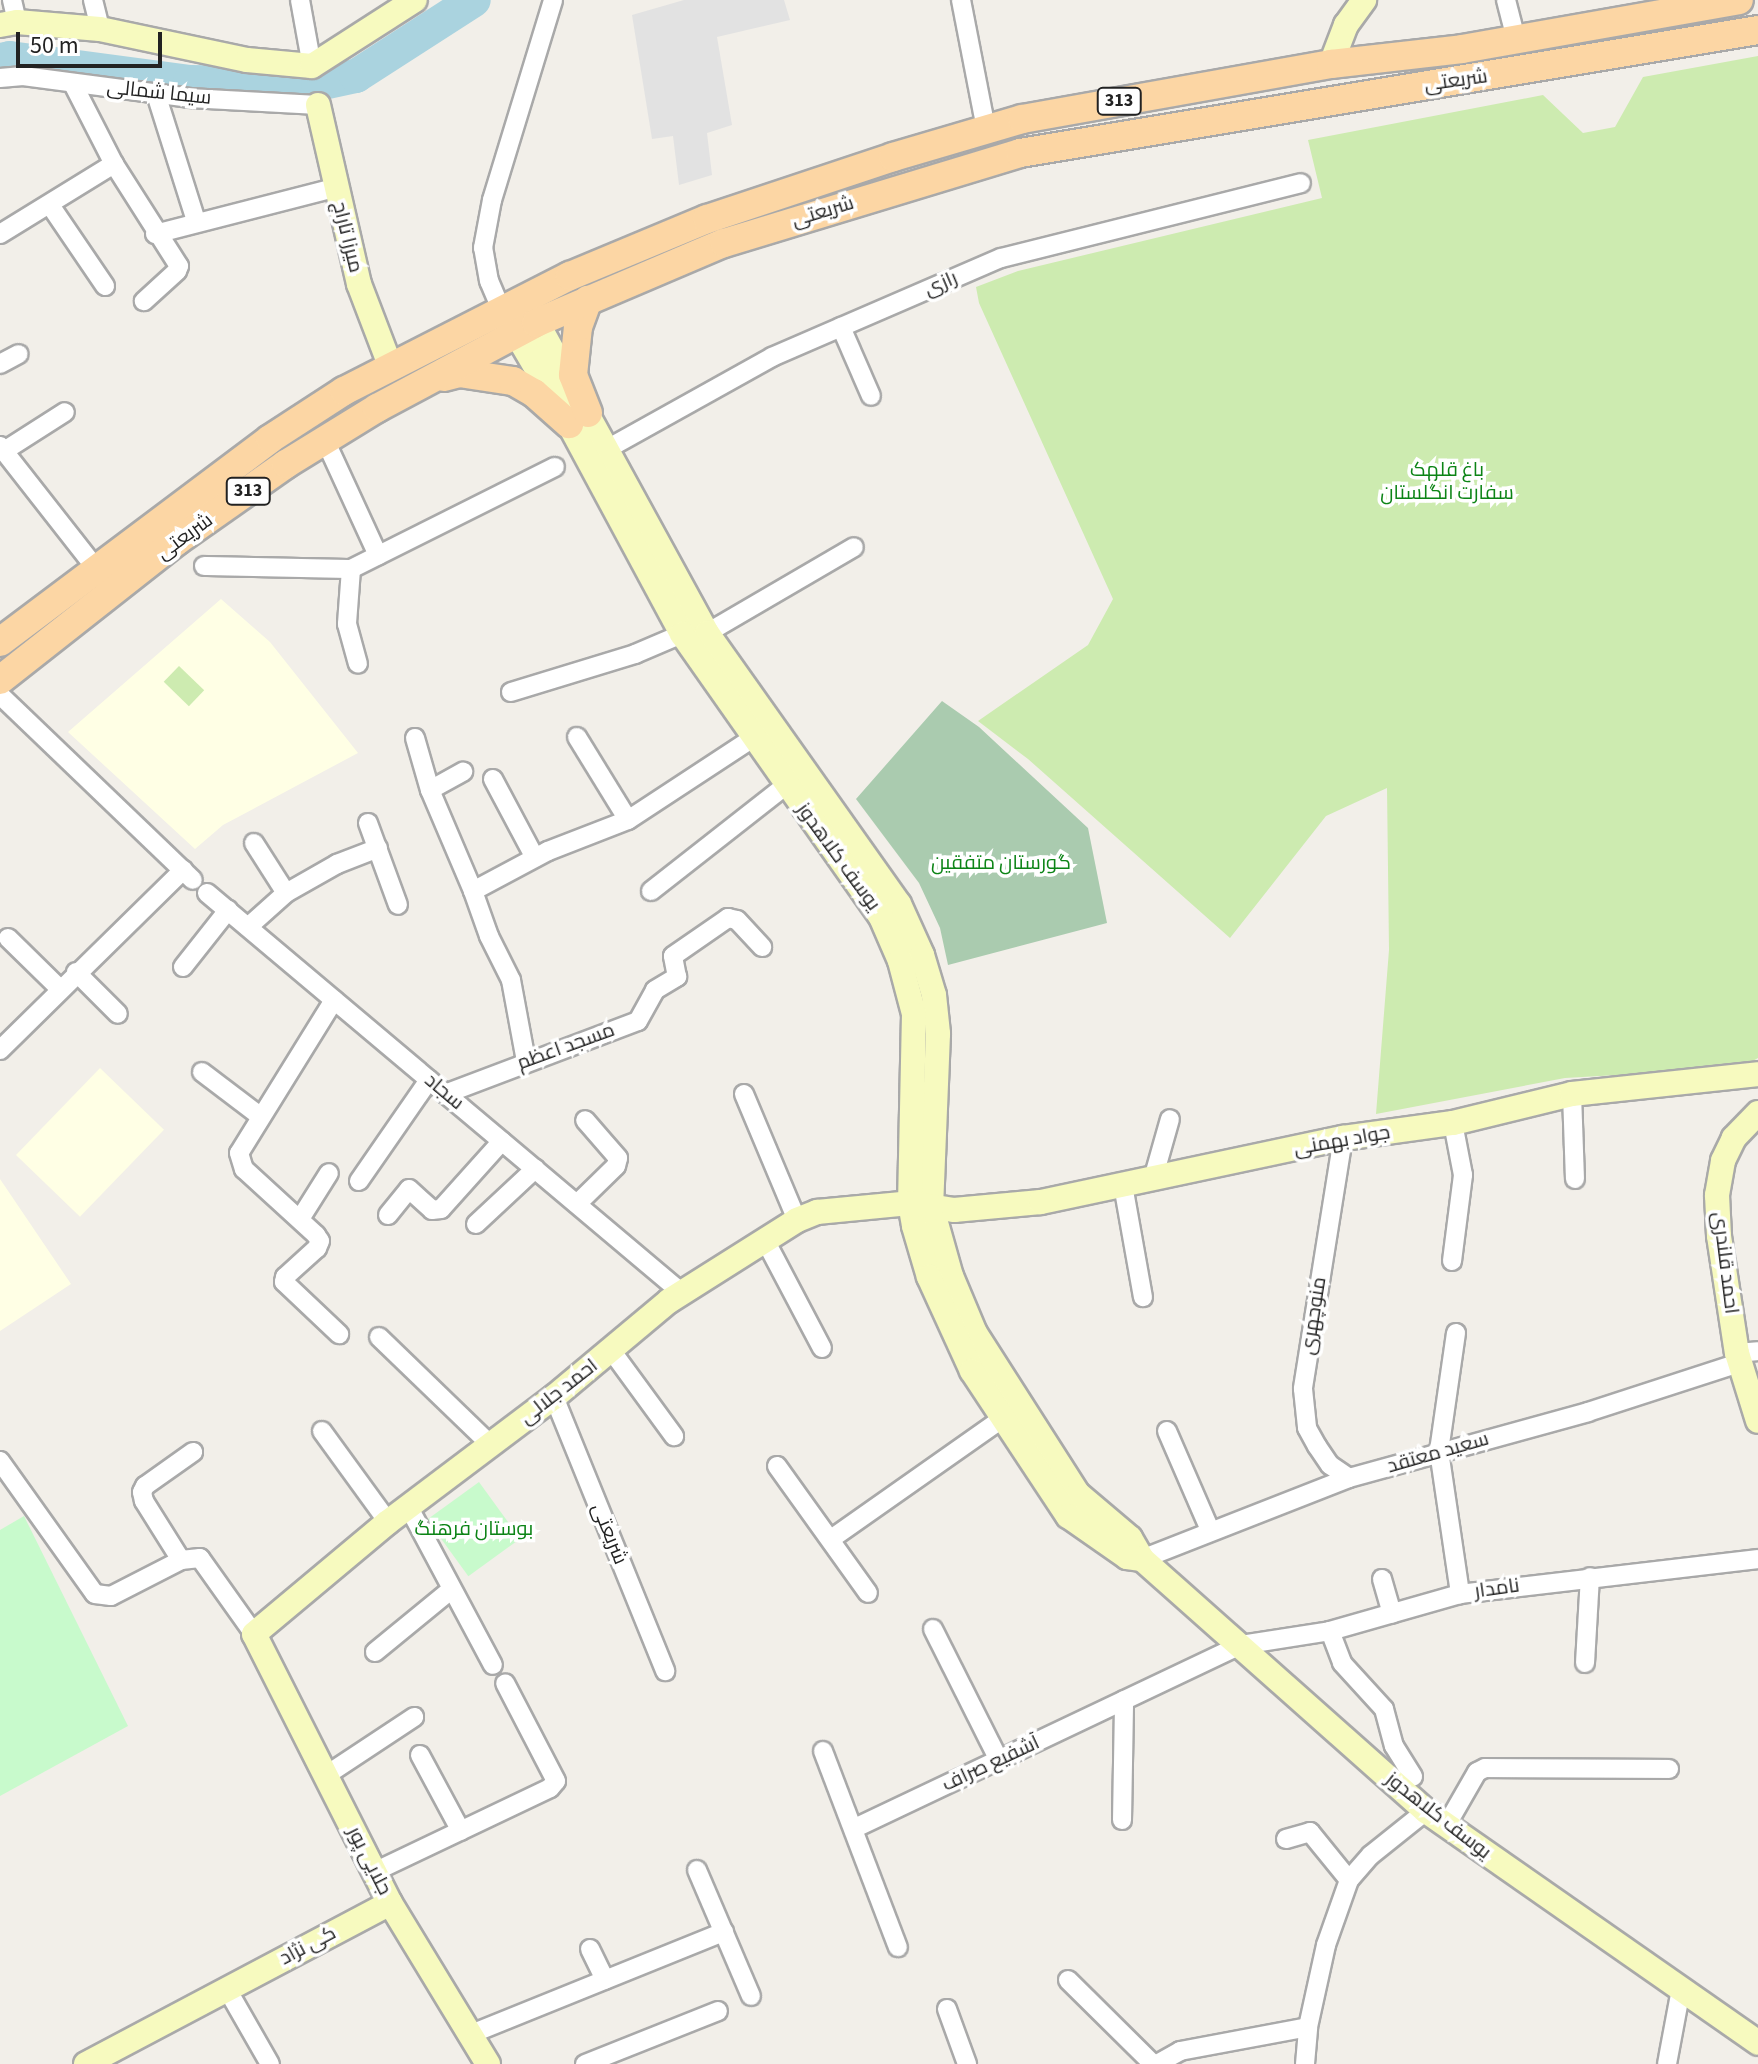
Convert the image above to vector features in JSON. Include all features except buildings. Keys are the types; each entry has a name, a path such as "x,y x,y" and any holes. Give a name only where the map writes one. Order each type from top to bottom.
{"main road":[{"name":"شریعتی","path":"0,680 105,580 270,439 390,365 513,303 707,219 986,129 1072,110 1331,64 1516,39 1726,1"},
{"name":"شریعتی","path":"0,642 178,540 325,440 428,381 588,300 724,243 1020,153 1327,99 1488,77 1758,30"},
{"path":"1327,99 1331,64"},
{"path":"579,419 573,375 578,327 588,300"},
{"path":"428,381 459,373 513,381 579,419"}],"street":[{"path":"93,0 100,29"},
{"path":"300,0 312,66"},
{"path":"10,16 100,29 247,60 312,66 415,0"},
{"path":"513,303 489,281 483,248 492,200 553,0"},
{"path":"961,0 986,129"},
{"path":"1331,64 1346,25 1364,0"},
{"path":"1506,0 1516,39"},
{"name":"سیما شمالی","path":"0,78 23,76 156,94 318,105"},
{"path":"73,84 114,164 179,268 144,301"},
{"path":"156,94 196,221"},
{"name":"میرزا تاراج","path":"318,105 334,188 359,284 390,365"},
{"path":"0,234 114,164"},
{"name":"رازی","path":"607,449 772,357 1001,258 1301,183"},
{"path":"155,234 334,188"},
{"path":"50,205 105,286"},
{"name":"یوسف کلاهدوز","path":"513,303 579,419 682,634 786,785 862,885 881,917 908,986 916,1035 920,1251 939,1301 972,1371 1011,1412 1078,1494 1130,1538 1142,1559 1426,1811 1758,2043"},
{"path":"841,327 871,396"},
{"path":"0,364 19,354"},
{"path":"65,412 2,449 105,580"},
{"name":"یوسف کلاهدوز","path":"579,419 607,449 707,633 800,769 878,871 899,904 922,955 934,995 938,1034 920,1204"},
{"path":"325,440 378,555"},
{"path":"204,566 351,569 555,467"},
{"path":"707,633 854,547"},
{"path":"351,569 347,624 358,664"},
{"path":"511,692 635,654 682,634"},
{"name":"سجاد","path":"0,695 194,881 681,1292"},
{"path":"577,737 628,820"},
{"path":"415,738 430,790 489,936 511,980 526,1061"},
{"path":"473,891 535,858 628,820 753,738"},
{"path":"430,790 463,772"},
{"path":"493,779 535,858"},
{"path":"651,891 786,785"},
{"path":"368,823 398,905"},
{"path":"254,843 286,893"},
{"path":"248,927 286,893 337,864 378,848"},
{"path":"0,1050 76,972 194,881"},
{"path":"183,967 228,910"},
{"name":"مسجد اعظم","path":"445,1094 638,1021 655,990 677,977 673,956 728,918 737,920 762,947"},
{"path":"8,938 60,989"},
{"path":"76,972 118,1014"},
{"path":"334,1000 239,1153 240,1162 320,1241 284,1282 339,1334"},
{"path":"202,1072 260,1116"},
{"name":"جواد بهمنی","path":"920,1204 954,1210 1041,1202 1343,1138 1453,1123 1572,1094 1757,1076"},
{"path":"359,1181 429,1080"},
{"path":"744,1094 797,1220"},
{"path":"1572,1094 1575,1179"},
{"name":"احمد قلندری","path":"1758,1113 1734,1138 1723,1161 1717,1195 1719,1236 1758,1421"},
{"path":"1153,1179 1170,1119"},
{"path":"577,1204 616,1166 618,1158 585,1120"},
{"path":"1452,1261 1463,1175 1453,1123"},
{"name":"منوچهری","path":"1343,1138 1303,1389 1307,1428 1330,1465 1349,1478"},
{"path":"388,1215 409,1189 432,1210 441,1209 502,1141"},
{"path":"476,1224 535,1169"},
{"path":"300,1219 329,1173"},
{"path":"1123,1185 1143,1297"},
{"name":"احمد جلالی","path":"258,1643 388,1522 554,1397 681,1292 797,1220 829,1210 920,1204"},
{"path":"765,1240 822,1348"},
{"path":"1456,1333 1439,1451 1460,1594"},
{"path":"379,1337 491,1445"},
{"path":"611,1350 674,1436"},
{"name":"سعید معتقد","path":"1142,1559 1349,1478 1588,1412 1745,1356"},
{"name":"شریعتی","path":"554,1397 665,1671"},
{"path":"831,1539 1011,1412"},
{"path":"322,1431 388,1522"},
{"path":"1167,1431 1210,1530"},
{"path":"181,1560 144,1501 142,1492 145,1486 193,1452"},
{"path":"0,1461 95,1594 111,1596 181,1560 200,1558 258,1643"},
{"path":"777,1466 868,1593"},
{"path":"408,1506 493,1665"},
{"name":"نامدار","path":"1241,1645 1330,1631 1460,1594 1758,1559"},
{"path":"1585,1663 1590,1577"},
{"path":"1382,1579 1392,1614"},
{"path":"375,1652 452,1589"},
{"path":"933,1629 999,1760"},
{"path":"1330,1631 1342,1663 1384,1709 1394,1746 1413,1777"},
{"name":"جلایی پور","path":"258,1643 390,1903 488,2064"},
{"name":"آشفیع صراف","path":"855,1828 1241,1645"},
{"path":"374,1872 550,1788 556,1781 505,1683"},
{"path":"1122,1820 1124,1700"},
{"path":"325,1776 414,1717"},
{"path":"823,1751 898,1947"},
{"path":"420,1755 461,1831"},
{"path":"1446,1826 1477,1772 1485,1768 1669,1769"},
{"path":"1305,2064 1308,2027 1326,1945 1349,1880 1371,1855 1426,1811"},
{"path":"1286,1839 1310,1832 1349,1880"},
{"path":"697,1870 751,1996"},
{"name":"کی نژاد","path":"86,2064 390,1903"},
{"path":"471,2034 724,1932"},
{"path":"590,1949 605,1980"},
{"path":"1068,1980 1155,2064 1180,2051 1308,2027"},
{"path":"227,1989 270,2064"},
{"path":"1667,2064 1681,1989"},
{"path":"947,2009 967,2064"},
{"path":"585,2064 718,2011"}],"shaded area":[{"path":"684,0 784,0 790,20 717,37 732,125 707,133 712,175 679,185 673,136 652,139 632,15"},
{"path":"221,599 270,642 358,753 223,825 195,849 68,732"},
{"path":"100,1068 164,1130 80,1217 16,1155"},
{"path":"0,1179 71,1284 0,1331"}],"green space":[{"name":"باغ قلهک سفارت انگلستان","path":"1758,56 1758,1058 1740,1068 1565,1078 1376,1114 1389,950 1387,788 1326,816 1230,938 1028,759 978,721 1088,645 1113,599 979,303 976,287 1018,271 1322,198 1308,140 1543,95 1583,133 1615,127 1643,77"},
{"path":"179,666 204,690 189,706 164,682"},
{"name":"گورستان متفقین","path":"942,701 979,727 1088,828 1107,923 948,965 940,928 919,883 856,799"},
{"name":"بوستان فرهنگ","path":"479,1482 520,1539 468,1576 427,1520"},
{"path":"24,1516 128,1726 0,1796 0,1530"}],"waterway":[{"path":"0,60 10,58 190,82 318,84 356,76 474,0"}]}
